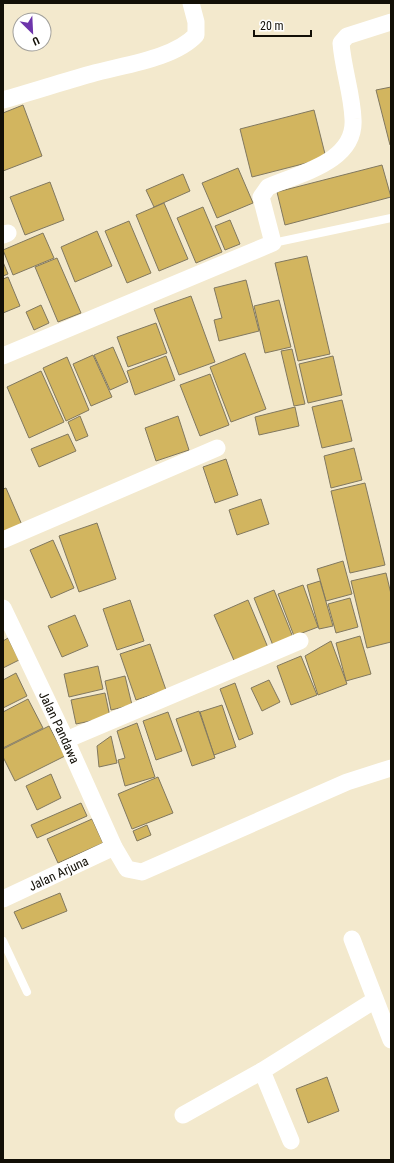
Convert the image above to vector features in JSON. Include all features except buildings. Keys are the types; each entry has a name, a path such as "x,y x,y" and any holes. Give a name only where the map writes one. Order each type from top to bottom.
{"street":[{"path":"3,100 92,74 155,59 191,41 196,35 196,22 191,3"},
{"path":"3,356 273,243 261,197 264,191 268,187 330,161 344,148 353,132 353,118 341,43 347,36 391,22"},
{"path":"3,540 217,448"},
{"name":"Jalan Pandawa","path":"3,608 66,740 114,847 127,869 142,872 347,782 391,768"},
{"path":"66,740 300,641"},
{"name":"Jalan Arjuna","path":"3,899 114,847"},
{"path":"352,939 391,1040"},
{"path":"183,1115 262,1071 375,1000"},
{"path":"262,1071 291,1141"}],"lane":[{"path":"273,243 391,218"},
{"path":"3,941 28,992"}]}
